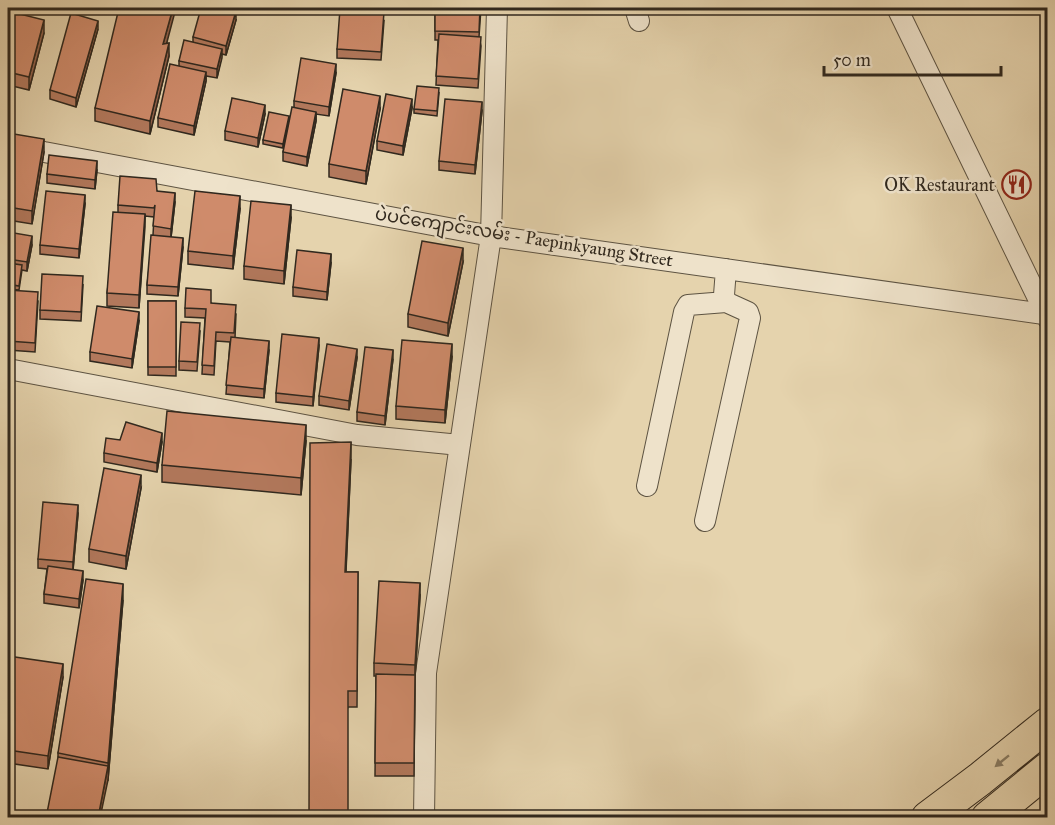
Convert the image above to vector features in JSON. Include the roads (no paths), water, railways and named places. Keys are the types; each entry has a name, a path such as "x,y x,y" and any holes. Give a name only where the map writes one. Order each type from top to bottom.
{"highway":[{"path":"928,818 1047,724"},
{"path":"988,818 1047,769"}],"street":[{"path":"424,818 426,673 491,236 497,8"},
{"path":"897,8 1046,317"},
{"name":"ပဲပင်ကျောင်းလမ်း - Paepinkyaung Street","path":"8,144 491,236 1046,317"},
{"path":"726,269 724,296 726,302"},
{"path":"646,486 684,312 688,305 726,302 748,312 750,318 705,521"},
{"path":"8,369 357,435 460,445"}],"place":[{"name":"OK Restaurant","path":"1016,185"}]}
